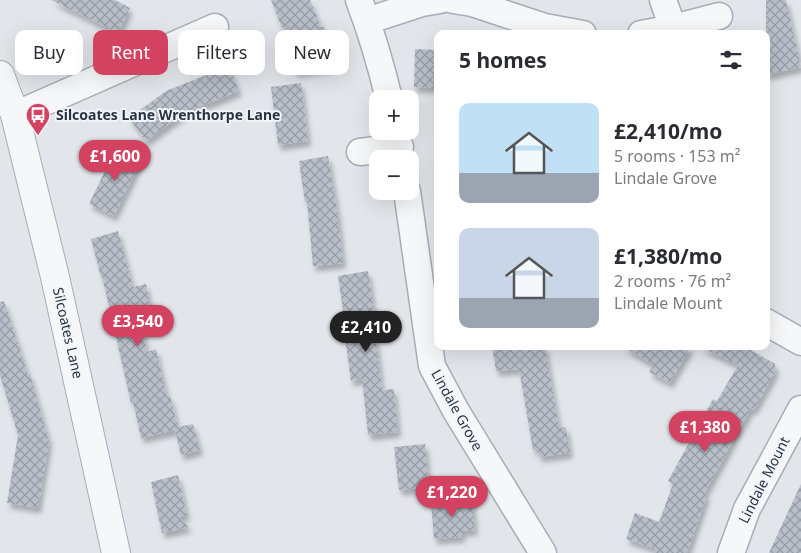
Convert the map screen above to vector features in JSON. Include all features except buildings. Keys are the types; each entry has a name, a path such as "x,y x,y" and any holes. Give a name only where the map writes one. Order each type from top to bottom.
{"street":[{"path":"387,90 363,11 440,0"},
{"path":"453,0 472,3 545,27 561,30"},
{"path":"663,0 673,28"},
{"path":"662,30 719,16"},
{"path":"15,115 215,27"},
{"name":"Silcoates Lane","path":"0,75 15,115 55,277 116,553"},
{"path":"360,152 400,146"},
{"name":"Lindale Grove","path":"408,200 432,366 456,411 543,553"},
{"path":"770,324 801,342"},
{"name":"Lindale Mount","path":"731,553 747,509 801,409"}],"place":[{"name":"Silcoates Lane Wrenthorpe Lane","path":"38,136"}]}
